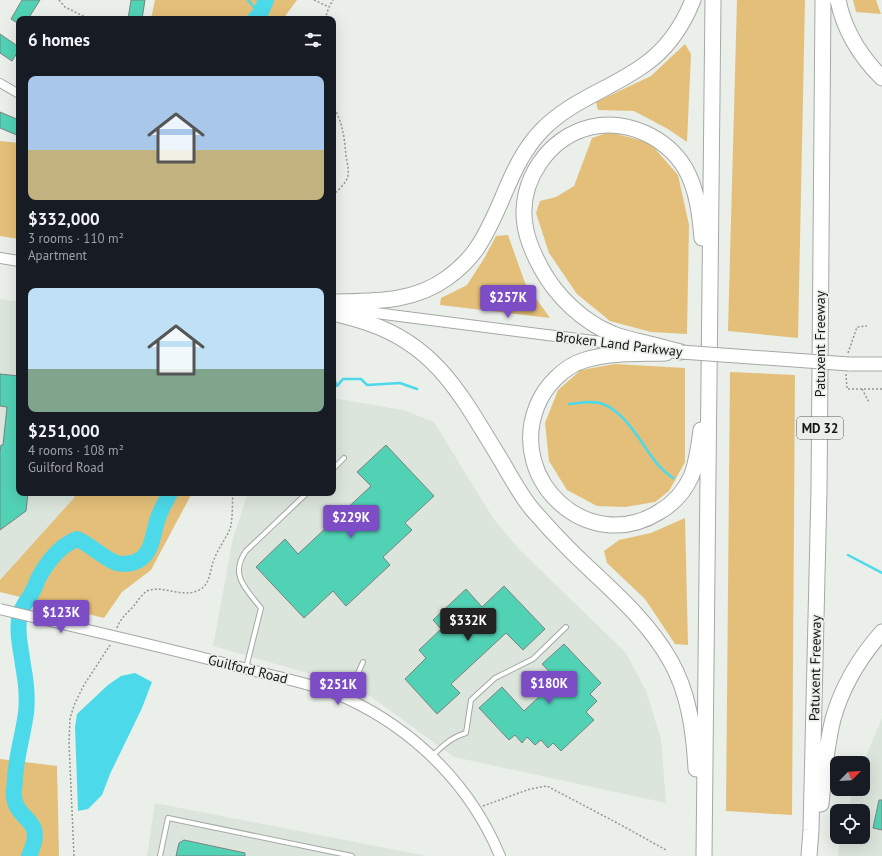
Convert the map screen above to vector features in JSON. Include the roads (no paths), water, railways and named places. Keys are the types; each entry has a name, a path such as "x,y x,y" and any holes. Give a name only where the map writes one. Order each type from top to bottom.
{"highway":[{"path":"336,302 386,301 406,297 426,290 446,279 462,266 476,250 486,232 519,160 529,145 556,117 579,102 644,65 662,49 673,36 688,12 693,0"},
{"path":"704,856 713,0"},
{"name":"Patuxent Freeway","path":"809,856 812,807 819,490 824,0"},
{"path":"838,0 840,11 847,29 857,47 871,67 882,78"},
{"path":"680,352 614,335 599,327 570,305 556,291 545,274 529,242 525,225 524,206 530,179 546,154 570,135 592,127 616,125 654,137 677,156 685,168 694,191 699,211 710,312"},
{"path":"336,314 369,323 401,338 422,353 440,369 465,401 516,486 531,507 569,549 629,606 658,640 671,661 680,681 688,707 693,732 701,856"},
{"path":"680,352 601,356 584,360 559,374 549,385 539,400 534,414 530,429 530,448 539,478 557,502 581,517 611,525 639,522 652,517 674,502 691,478 695,466 709,370"},
{"path":"813,856 819,826 828,742 835,714 847,683 861,660 882,632"}],"main road":[{"name":"Broken Land Parkway","path":"680,352 849,364 882,364"}],"street":[{"path":"0,83 16,92"},
{"path":"0,258 16,261"},
{"name":"Broken Land Parkway","path":"336,307 680,352"},
{"name":"Guilford Road","path":"0,608 246,668 315,686 347,698 380,715 432,756 450,775 475,809 486,826 500,856"}],"lane":[{"path":"336,465 344,458"},
{"path":"246,668 261,608 244,585 238,569 239,563 246,551 304,496"},
{"path":"432,756 450,739 466,733 471,700 495,678 532,659 566,628"},
{"path":"347,698 363,662"},
{"path":"160,856 168,818 352,856"}],"water":[{"path":"135,673 152,682 142,708 110,774 102,795 88,809 78,811 75,727 77,714 108,685 121,676"}],"waterway":[{"path":"248,0 260,14"},
{"path":"258,16 266,0"},
{"path":"336,384 337,386 343,379 361,379 367,385 400,383 417,389"},
{"path":"569,404 595,402 611,408 626,421 659,466 673,478"},
{"path":"29,856 34,843 35,834 30,822 17,806 14,797 17,762 27,707 26,683 19,633 21,611 38,579 54,555 59,550 77,539 87,544 109,560 118,564 132,563 139,560 144,556 151,545 159,515 168,496"},
{"path":"848,555 882,573"}]}
